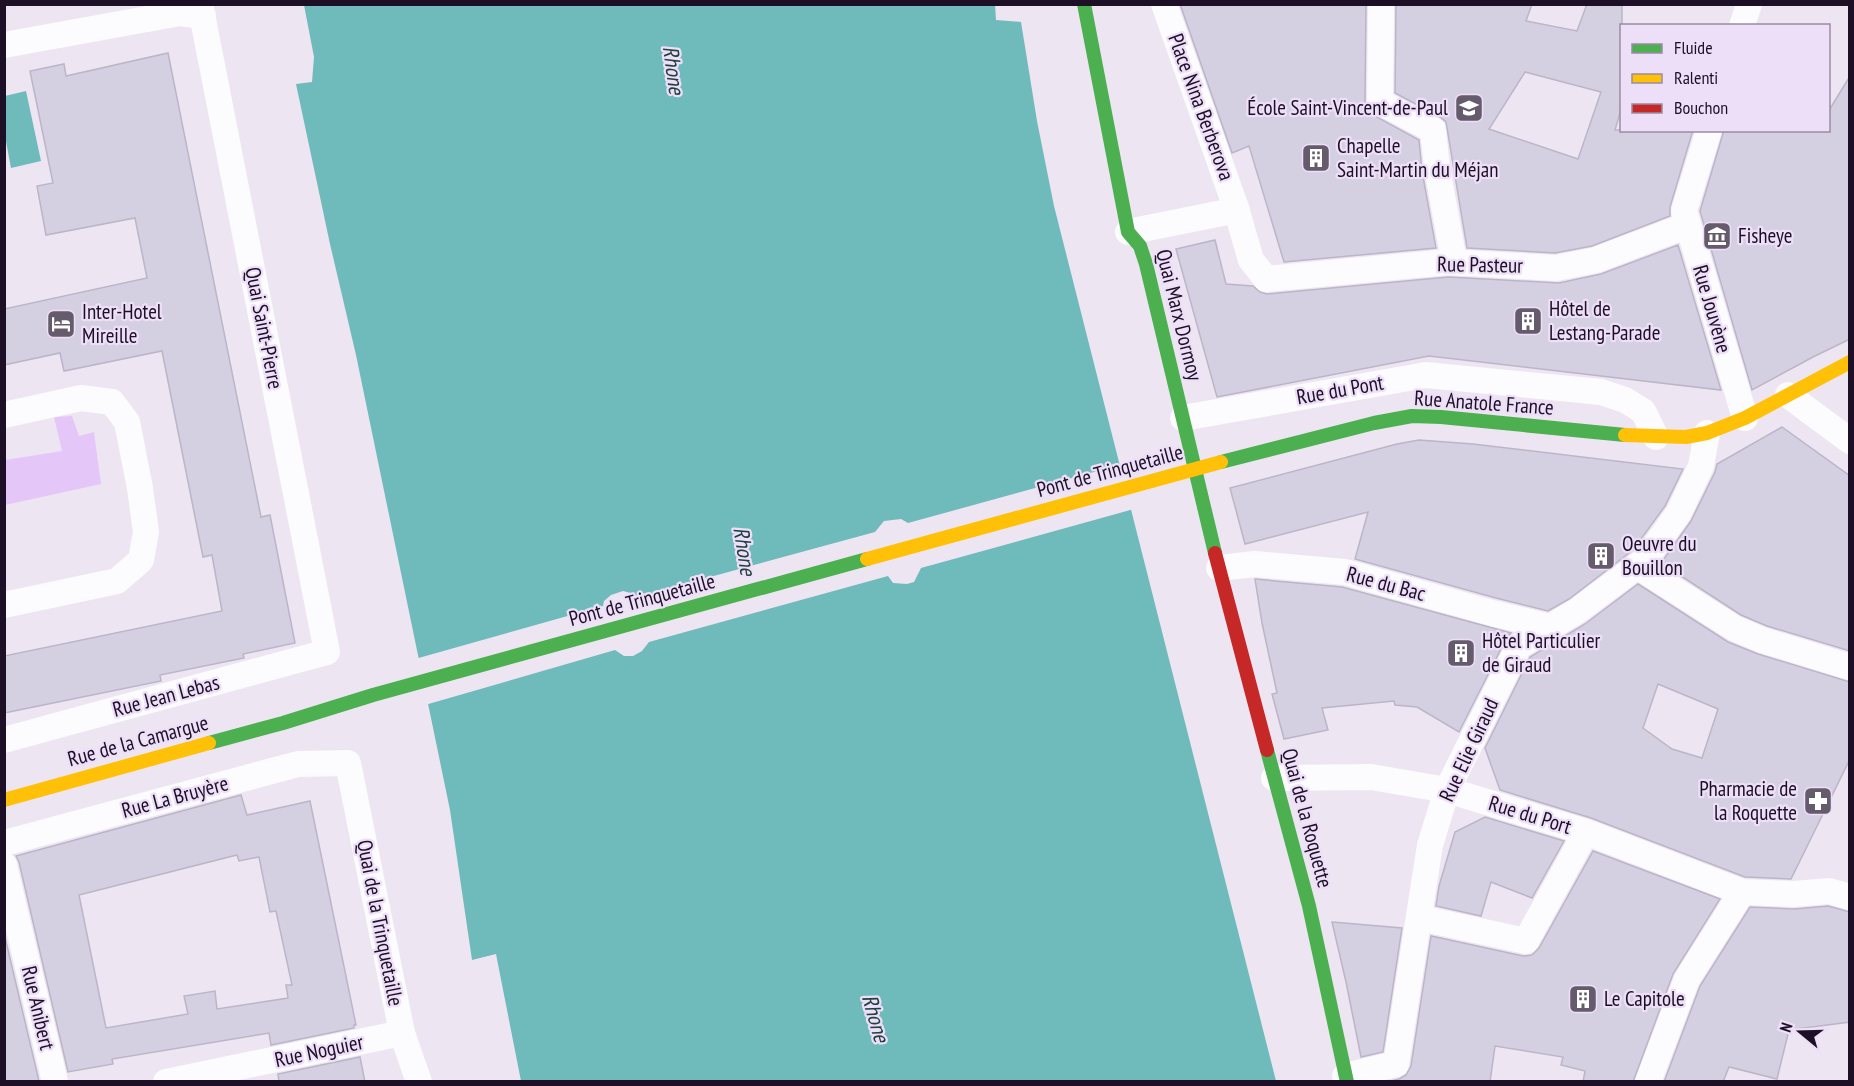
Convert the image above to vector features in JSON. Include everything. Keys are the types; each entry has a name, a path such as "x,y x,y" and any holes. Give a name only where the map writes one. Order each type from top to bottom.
{"main road":[{"name":"Quai Marx Dormoy","path":"1084,4 1128,232 1140,246 1146,264 1219,568"},
{"name":"Rue Anatole France","path":"1221,462 1374,423 1412,416 1610,435 1686,437 1707,433 1745,418 1850,362"},
{"name":"Pont de Trinquetaille","path":"283,723 385,692 1221,462"},
{"name":"Quai de la Roquette","path":"1219,568 1309,906 1346,1079"},
{"name":"Rue de la Camargue","path":"4,800 283,723"}],"street":[{"name":"Place Nina Berberova","path":"1164,4 1237,210 1251,260 1266,279"},
{"path":"1381,4 1380,102 1433,130 1437,168 1452,250 1448,262"},
{"path":"1743,24 1749,4"},
{"path":"4,45 202,10"},
{"name":"Quai Saint-Pierre","path":"202,10 327,652"},
{"name":"Rue Jouvène","path":"1708,132 1684,211 1745,418"},
{"path":"1128,232 1237,210"},
{"name":"Rue Pasteur","path":"1266,279 1448,262 1556,268 1596,260 1688,225"},
{"name":"Rue du Pont","path":"1183,418 1426,375 1601,392 1625,400 1643,411 1656,437"},
{"path":"1788,395 1850,441"},
{"path":"4,415 81,398 112,402 127,422 147,532 141,560 117,581 4,605"},
{"name":"Rue Elie Giraud","path":"1346,1079 1396,1064 1430,845 1448,790 1519,646 1578,611 1644,561 1678,514 1701,466 1707,433"},
{"name":"Rue du Bac","path":"1219,568 1255,564 1345,572 1550,627"},
{"path":"1637,566 1734,628 1762,640 1850,667"},
{"name":"Rue Jean Lebas","path":"4,740 327,652"},
{"name":"Rue La Bruyère","path":"4,843 298,764 348,763"},
{"name":"Quai de la Trinquetaille","path":"348,763 402,1034 420,1082"},
{"name":"Rue du Port","path":"1274,778 1371,777 1448,790 1586,832 1742,892 1794,894 1829,891 1850,897"},
{"path":"1420,918 1526,941 1586,832"},
{"name":"Rue Anibert","path":"4,865 55,1082"},
{"path":"1648,1082 1688,979 1742,892"},
{"name":"Rue Noguier","path":"166,1082 248,1074 402,1034"}],"shaded area":[{"path":"72,416 79,436 94,432 101,484 5,505 5,460 62,451 54,417"}],"water":[{"name":"Rhone","path":"995,4 996,20 1021,22 1054,206 1276,1081 521,1081 496,954 472,960 450,810 356,355 296,84 312,82 314,57 304,5"},
{"path":"26,91 41,161 11,168 5,136 5,96"}],"pier":[{"path":"1123,464 1134,509 921,568 914,582 907,584 893,583 888,576 649,642 642,651 633,656 624,656 615,650 425,705 415,659 603,606 604,601 611,595 623,591 637,597 875,532 884,521 901,519 908,523"}],"building":[{"path":"1180,4 1366,4 1365,102 1367,109 1373,115 1419,140 1422,171 1436,248 1284,262 1249,146 1232,153"},
{"path":"1396,4 1532,4 1526,21 1577,31 1587,4 1622,4 1620,113 1615,130 1620,130 1620,132 1692,132 1670,207 1670,216 1592,246 1555,253 1467,248 1446,122 1395,93","holes":["1525,72 1601,92 1578,159 1489,129"]},
{"path":"168,53 261,517 270,515 295,643 243,654 244,658 160,675 161,681 4,713 4,656 222,611 212,555 203,557 162,351 64,371 60,353 4,365 4,309 147,278 135,218 46,235 37,186 53,183 30,71 64,64 66,76"},
{"path":"1850,76 1850,339 1752,390 1700,211 1723,132 1830,132 1830,109"},
{"path":"1215,240 1226,284 1253,286 1267,294 1448,277 1559,283 1601,274 1678,245 1721,390 1429,356 1217,397 1176,249"},
{"path":"1782,427 1850,476 1850,651 1767,626 1741,615 1661,563 1691,521 1717,464"},
{"path":"1419,440 1473,444 1683,469 1665,506 1633,550 1569,599 1548,611 1355,559 1368,512 1245,544 1230,488"},
{"path":"1255,579 1342,587 1511,633 1459,732 1417,707 1395,705 1394,701 1322,708 1328,730 1284,739 1272,694 1277,693"},
{"path":"1638,584 1728,642 1758,654 1850,682 1850,759 1791,879 1745,877 1591,818 1500,790 1485,748 1530,657 1585,624","holes":["1658,684 1718,709 1702,758 1672,749 1643,728"]},
{"path":"241,795 247,815 310,801 356,1025 354,1028 271,1045 269,1033 112,1059 113,1064 68,1072 16,856","holes":["237,855 239,861 259,857 270,912 276,911 292,985 286,985 288,998 217,1009 215,991 184,996 188,1014 106,1028 79,895"]},
{"path":"1485,817 1564,841 1532,898 1491,882 1481,916 1436,906 1439,886 1455,832"},
{"path":"1593,851 1720,899 1673,974 1633,1082 1583,1082 1585,1071 1561,1065 1563,1057 1495,1046 1490,1082 1387,1082 1406,1075 1411,1066 1431,936 1523,956 1532,955 1539,948"},
{"path":"1828,906 1850,912 1850,1022 1789,1030 1777,1079 1729,1067 1723,1082 1664,1082 1700,986 1750,907 1794,909"},
{"path":"1332,922 1402,928 1383,1052 1361,1057"},
{"path":"4,933 38,1077 39,1082 4,1082"},
{"path":"360,1057 365,1082 279,1082 278,1074"}],"traffic: fast":[{"path":"1084,4 1128,232 1140,246 1146,264 1215,553"},
{"path":"1221,462 1374,423 1412,416 1625,435"},
{"path":"209,743 373,695 867,559"},
{"path":"1267,750 1309,906 1347,1082"}],"traffic: slow":[{"path":"1625,435 1686,437 1707,433 1745,418 1850,362"},
{"path":"867,559 1221,462"},
{"path":"4,800 209,743"}],"traffic: jam":[{"path":"1215,553 1267,750"}],"place":[{"name":"École Saint-Vincent-de-Paul","path":"1469,108"},
{"name":"Chapelle Saint-Martin du Méjan","path":"1316,158"},
{"name":"Fisheye","path":"1717,236"},
{"name":"Hôtel de Lestang-Parade","path":"1528,321"},
{"name":"Inter-Hotel Mireille","path":"61,324"},
{"name":"Oeuvre du Bouillon","path":"1601,556"},
{"name":"Hôtel Particulier de Giraud","path":"1461,653"},
{"name":"Pharmacie de la Roquette","path":"1818,801"},
{"name":"Le Capitole","path":"1583,999"}]}
